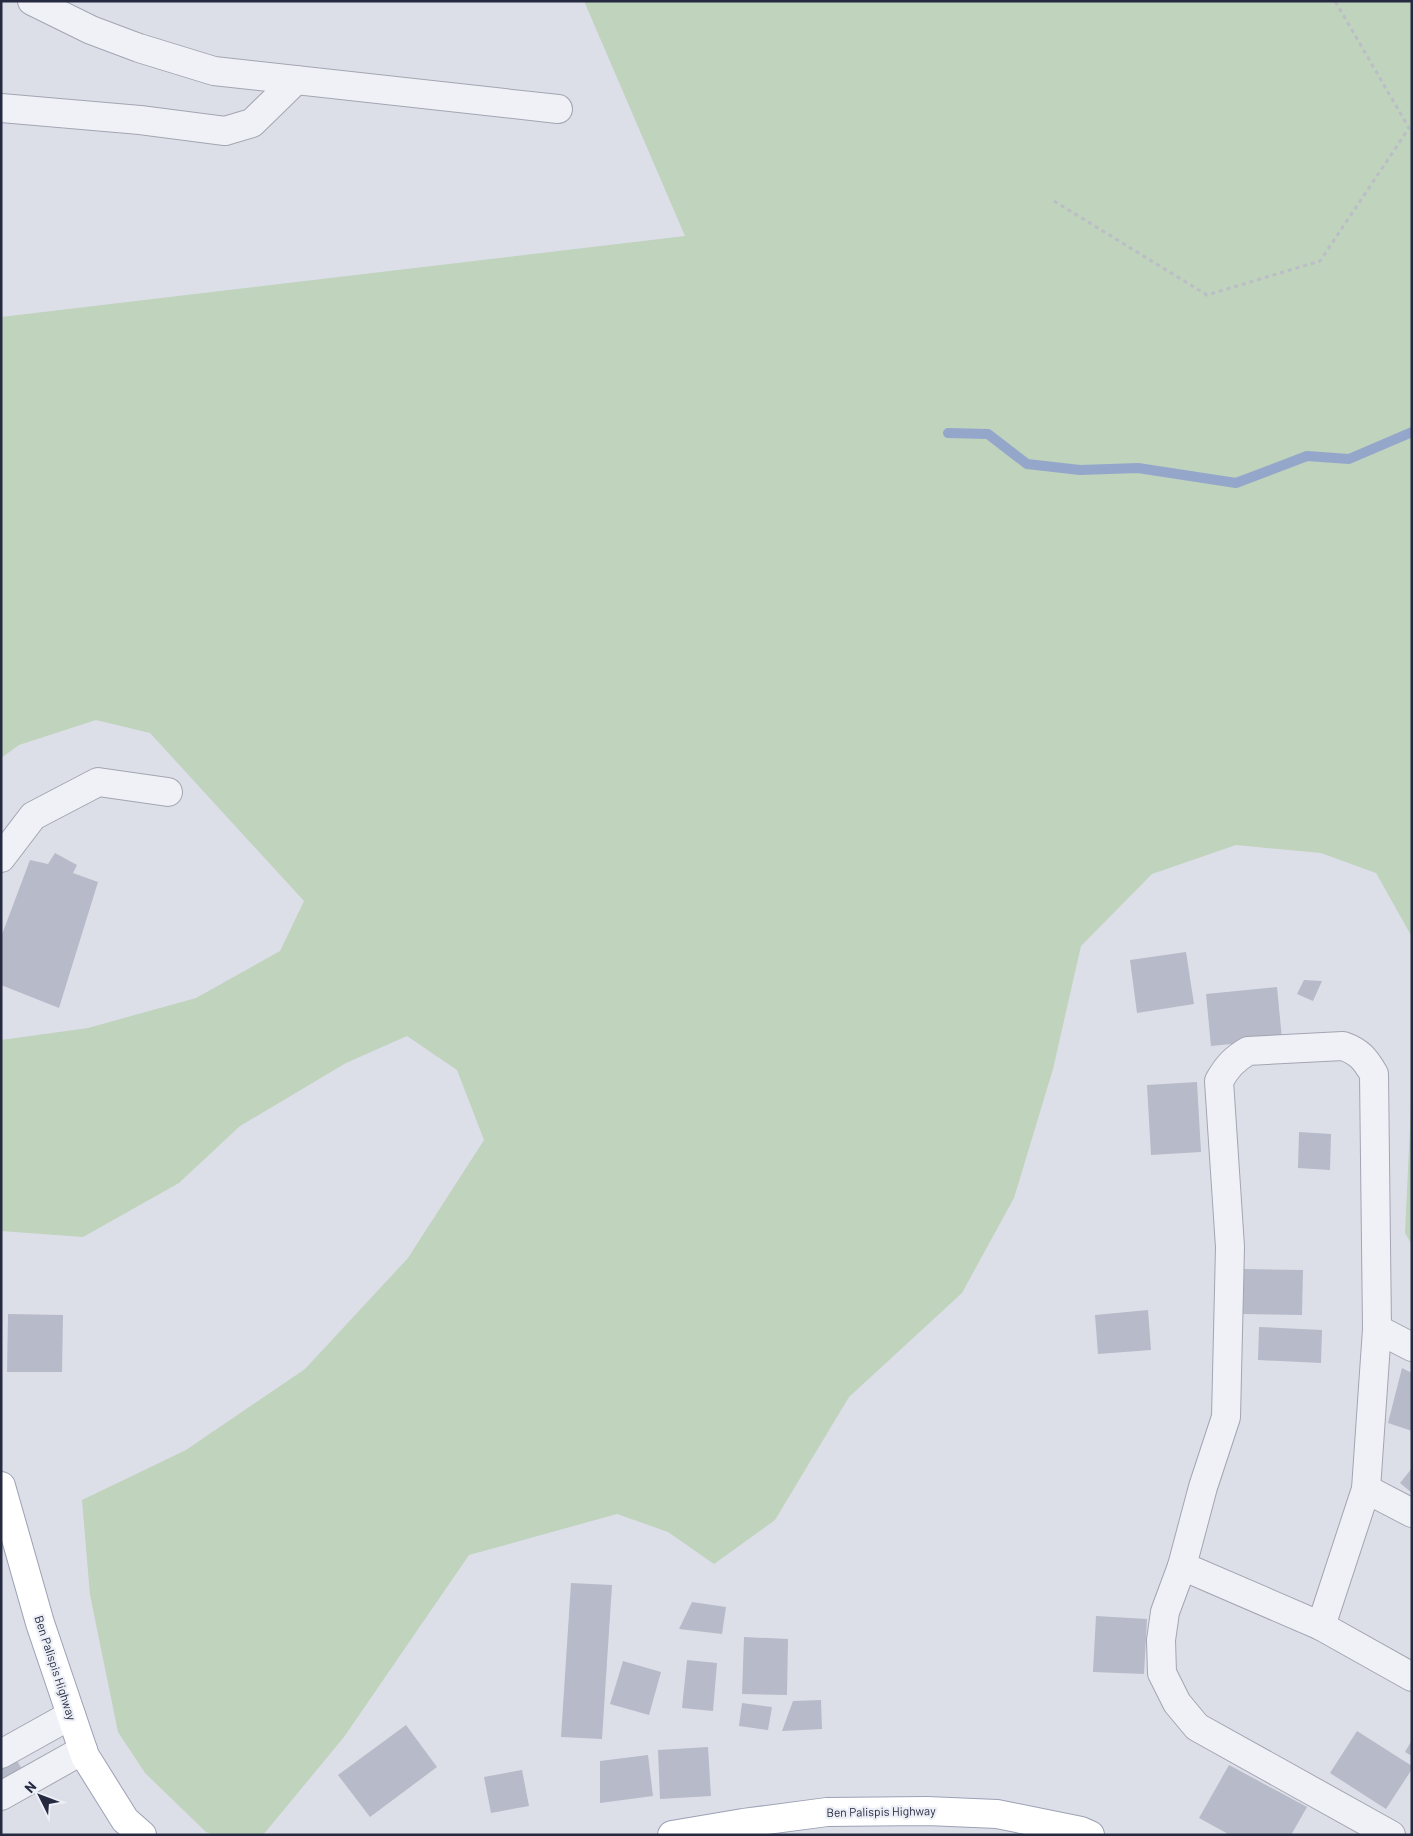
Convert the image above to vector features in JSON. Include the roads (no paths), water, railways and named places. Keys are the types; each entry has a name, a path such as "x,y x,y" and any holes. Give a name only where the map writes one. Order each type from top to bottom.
{"main road":[{"name":"Ben Palispis Highway","path":"1,1486 40,1623 83,1750 125,1820 142,1835"},
{"name":"Ben Palispis Highway","path":"672,1835 827,1812 926,1811 997,1814 1081,1831 1090,1835"}],"street":[{"path":"32,1 91,30 139,48 214,71 558,109"},
{"path":"1,108 140,120 225,131 252,123 296,80"},
{"path":"1,858 33,816 98,782 168,792"},
{"path":"1321,1626 1366,1489 1377,1329 1374,1074 1356,1050 1343,1046 1248,1051 1235,1058 1219,1081 1230,1248 1226,1417 1203,1487 1182,1566 1165,1612 1161,1640 1162,1673 1177,1703 1197,1727 1390,1835"},
{"path":"1377,1329 1412,1347"},
{"path":"1366,1489 1412,1513"},
{"path":"1182,1566 1321,1626 1412,1677"},
{"path":"1,1754 71,1715"},
{"path":"1,1796 83,1750"}],"waterway":[{"path":"948,433 988,434 1027,464 1080,470 1138,468 1236,483 1307,456 1349,459 1412,432"}]}
